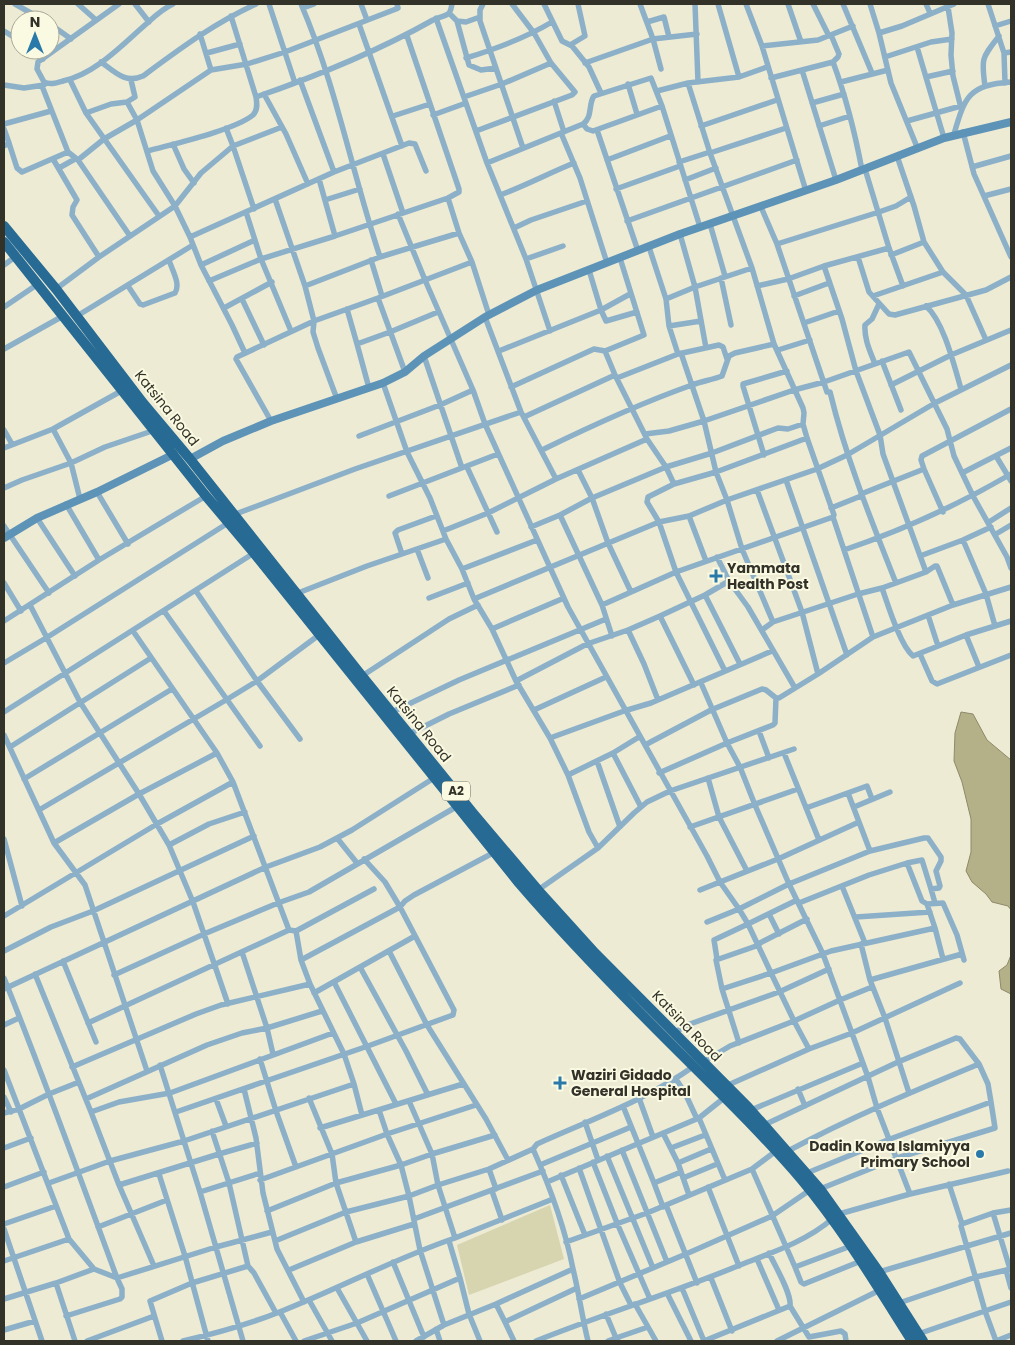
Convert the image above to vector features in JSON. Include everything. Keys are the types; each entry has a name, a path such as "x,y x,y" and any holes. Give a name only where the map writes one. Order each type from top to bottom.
{"highway":[{"name":"Katsina Road","path":"4,226 144,402 173,448 190,459 231,519 298,593 362,676 538,890 595,953 673,1033 724,1098 815,1189 879,1272 899,1303 918,1339"},
{"name":"A2","path":"4,242 155,430 173,448 206,496 231,519 254,553 434,778"},
{"name":"Katsina Road","path":"434,778 493,853 557,927 698,1064 726,1086 751,1110 807,1173 815,1189"},
{"name":"Katsina Road","path":"836,1216 851,1246 880,1290 918,1339"}],"street":[{"path":"78,4 96,20"},
{"path":"60,47 119,4"},
{"path":"135,4 149,22"},
{"path":"5,83 24,88 70,80 101,62 160,11 173,4"},
{"path":"101,62 121,76 131,80 143,76 200,34 256,4"},
{"path":"270,4 285,52 334,172"},
{"path":"314,4 302,6 326,70 369,225 380,257"},
{"path":"361,4 367,20"},
{"path":"60,168 137,120 211,70 247,64 316,41 396,9 398,8 397,4"},
{"path":"449,13 452,4"},
{"path":"483,4 480,10 480,18 524,148"},
{"path":"476,131 572,95 575,92 551,63 534,33 512,4"},
{"path":"544,4 564,43 570,45 585,63 601,93"},
{"path":"570,45 585,36 578,4"},
{"path":"640,4 653,39 660,68"},
{"path":"695,4 698,82"},
{"path":"718,4 739,77"},
{"path":"746,4 762,46 806,191"},
{"path":"788,4 801,42"},
{"path":"771,78 833,62 839,56 813,4"},
{"path":"843,4 872,73"},
{"path":"870,4 879,32 891,83 917,148"},
{"path":"926,4 930,13"},
{"path":"879,32 902,26 954,4"},
{"path":"954,134 961,107 970,93 985,86 1008,83 1004,53 988,4"},
{"path":"948,6 952,38 952,71 961,107"},
{"path":"256,97 407,36 436,18 449,13"},
{"path":"449,13 457,22 469,64 478,69 496,68"},
{"path":"148,151 226,128 253,115 257,105 256,97 231,16"},
{"path":"647,22 664,17 669,38"},
{"path":"436,18 487,163 514,228 550,330"},
{"path":"457,22 466,22 480,18"},
{"path":"995,26 1011,21"},
{"path":"466,58 490,51 534,33 552,22"},
{"path":"359,24 402,146"},
{"path":"762,46 818,40 853,26"},
{"path":"60,31 71,39"},
{"path":"200,34 211,70"},
{"path":"585,63 653,39 697,34"},
{"path":"209,281 261,258 369,225 457,194 459,188 407,36"},
{"path":"985,86 983,58 999,36"},
{"path":"885,57 952,38"},
{"path":"207,53 240,44"},
{"path":"917,47 944,138"},
{"path":"1004,53 1011,52"},
{"path":"41,60 38,62 39,76 44,82 51,111 68,152 76,159 130,236"},
{"path":"833,62 844,94 864,170 903,286"},
{"path":"433,114 551,63"},
{"path":"657,91 688,83 739,77 767,67"},
{"path":"802,70 836,180"},
{"path":"840,82 888,70"},
{"path":"926,77 952,71"},
{"path":"487,163 583,124 589,118 592,97 649,77 653,80 657,91 700,227"},
{"path":"70,80 86,113 159,216"},
{"path":"86,113 135,98 136,95 131,80"},
{"path":"688,83 710,153 752,268 774,344 787,370 804,413 803,424 807,438 873,637"},
{"path":"628,84 637,114"},
{"path":"264,94 282,127 308,184"},
{"path":"812,103 844,94"},
{"path":"702,126 777,100"},
{"path":"554,101 606,263"},
{"path":"127,102 137,120 153,171 175,206 201,266 224,308 245,353"},
{"path":"393,116 430,104"},
{"path":"583,124 591,131 597,130 662,106"},
{"path":"907,121 961,107"},
{"path":"4,124 51,111"},
{"path":"819,126 850,116"},
{"path":"190,459 223,441 271,421 384,383 405,372 424,356 487,316 537,290 680,234 864,170 954,134 1011,122"},
{"path":"56,289 99,257 175,206 201,172 232,146 282,127"},
{"path":"226,128 254,208"},
{"path":"616,189 679,164 786,128"},
{"path":"4,129 6,145 19,170 22,172 68,152"},
{"path":"597,130 638,251"},
{"path":"963,132 972,167 1011,257"},
{"path":"607,160 670,136"},
{"path":"190,237 334,172 409,143 414,144 426,172"},
{"path":"174,144 184,170 194,183"},
{"path":"383,154 400,213 438,312 498,454 564,598 624,711 645,745 720,882 748,924 779,992 809,1049"},
{"path":"897,156 924,242 943,272 966,296 986,340"},
{"path":"972,167 1011,156"},
{"path":"53,159 77,200 73,207 72,215 99,257"},
{"path":"628,221 797,160"},
{"path":"500,195 574,163"},
{"path":"685,180 716,168"},
{"path":"319,179 335,236"},
{"path":"984,196 1011,188"},
{"path":"325,200 360,190"},
{"path":"448,198 459,233 472,262 487,316 511,386 523,415 556,479"},
{"path":"777,244 879,212 911,198"},
{"path":"275,199 305,286 314,321 313,332 337,399"},
{"path":"514,228 531,220 587,201"},
{"path":"761,207 777,244 827,392 830,392 847,455 861,495 896,583"},
{"path":"246,212 261,258 291,331"},
{"path":"710,224 723,277 731,325"},
{"path":"305,286 371,260 459,233"},
{"path":"680,234 695,287 706,348"},
{"path":"201,266 255,240"},
{"path":"892,255 924,242"},
{"path":"77,316 193,246"},
{"path":"526,260 563,246"},
{"path":"649,247 666,299 669,326 704,421 716,472 742,548 773,622"},
{"path":"757,286 788,279 824,266 889,248"},
{"path":"4,265 15,257"},
{"path":"858,257 867,288 879,304 889,314 894,316 986,290 1011,277"},
{"path":"511,386 594,349 605,351 644,336 620,258"},
{"path":"128,286 140,304 143,305 175,293 178,284 169,260"},
{"path":"371,260 390,332 405,372"},
{"path":"271,421 236,359 237,357 314,321 472,262"},
{"path":"824,266 856,371 880,435 883,454 926,572"},
{"path":"666,299 752,268"},
{"path":"589,270 605,320 609,321 637,312"},
{"path":"873,296 943,272"},
{"path":"224,308 272,282"},
{"path":"794,296 829,283"},
{"path":"4,308 38,284"},
{"path":"499,351 601,310 630,294"},
{"path":"242,299 264,345"},
{"path":"875,364 868,346 865,330 879,304"},
{"path":"926,306 938,321 962,389"},
{"path":"347,310 369,388"},
{"path":"804,323 839,311"},
{"path":"357,344 438,312"},
{"path":"4,349 63,316"},
{"path":"669,326 701,321"},
{"path":"891,385 951,354 1011,330"},
{"path":"778,350 810,340"},
{"path":"727,359 735,353 774,344"},
{"path":"4,663 231,519 355,469 485,424 523,415 680,353 723,347 727,359 722,376 692,385 633,408 542,450"},
{"path":"605,351 646,437 666,467 674,484"},
{"path":"443,532 488,513 646,437 704,421 909,352 947,429 954,456 962,473 973,496 1009,556 1011,568"},
{"path":"424,356 451,436 464,467 497,532"},
{"path":"882,362 901,410"},
{"path":"362,676 476,602 579,555 658,522 689,516 727,500 817,469 847,455 935,403 1011,365"},
{"path":"764,455 743,384 787,370"},
{"path":"384,383 407,452 446,539 462,569 476,602 492,628 517,683 550,738 568,775 589,832 598,848"},
{"path":"4,448 53,429 123,390"},
{"path":"358,436 440,405 472,390"},
{"path":"943,512 920,460 922,456 1011,410"},
{"path":"532,527 592,498 666,467 712,453 778,428 788,429 803,424"},
{"path":"53,429 71,463 80,498"},
{"path":"4,430 12,444"},
{"path":"4,488 71,463 106,447 155,430"},
{"path":"725,671 676,572 658,522 647,502 648,497 674,484 716,472 807,438"},
{"path":"6,536 37,518 97,492 173,448"},
{"path":"962,473 1011,448"},
{"path":"389,496 498,454"},
{"path":"844,550 943,512 1010,477 996,456"},
{"path":"831,508 924,469"},
{"path":"578,470 592,498 608,543 631,592"},
{"path":"786,480 847,655"},
{"path":"757,490 802,612 818,674"},
{"path":"97,492 128,544"},
{"path":"4,621 99,560 206,496"},
{"path":"66,504 99,560"},
{"path":"920,556 963,540 990,525 1011,508"},
{"path":"560,514 602,605 612,636"},
{"path":"402,554 395,533 398,530 436,516"},
{"path":"689,516 706,561"},
{"path":"602,605 676,572 833,516"},
{"path":"37,518 75,576"},
{"path":"996,534 1011,525"},
{"path":"4,526 6,536 49,593"},
{"path":"298,593 367,566 446,539"},
{"path":"462,569 537,540"},
{"path":"963,540 986,594 995,626"},
{"path":"417,549 428,578"},
{"path":"4,712 254,553"},
{"path":"717,557 729,581 762,630 794,688"},
{"path":"762,630 773,622 882,588 937,566 953,605"},
{"path":"409,734 517,683 588,644 660,616 705,595 729,581"},
{"path":"4,583 21,611"},
{"path":"429,598 468,583"},
{"path":"776,698 818,674 873,637 953,605 1011,587"},
{"path":"882,588 896,627 910,654 913,656 966,635 1011,622"},
{"path":"196,591 257,681 300,739"},
{"path":"705,595 740,664"},
{"path":"492,628 564,598"},
{"path":"30,605 80,702 158,824 169,845 193,902 228,1004"},
{"path":"164,611 260,746"},
{"path":"928,615 938,646"},
{"path":"660,616 694,685"},
{"path":"392,712 431,692 580,628 606,619"},
{"path":"628,630 658,700"},
{"path":"133,631 217,753 233,782 288,930"},
{"path":"39,810 257,681 319,635"},
{"path":"966,635 978,667"},
{"path":"550,738 658,700 772,651"},
{"path":"920,654 935,684 1011,656"},
{"path":"10,747 151,658"},
{"path":"534,710 606,678"},
{"path":"701,683 727,743 740,767 789,884 824,954 868,1077 877,1108 910,1194"},
{"path":"24,779 172,689"},
{"path":"645,745 712,710 762,689 776,698"},
{"path":"660,773 775,723 776,698"},
{"path":"759,731 770,758"},
{"path":"4,735 54,843 85,885 147,1071"},
{"path":"568,775 613,753 639,737"},
{"path":"538,890 598,848 641,807 670,791 794,749"},
{"path":"54,843 139,794 217,753"},
{"path":"613,753 641,807"},
{"path":"784,753 819,840"},
{"path":"597,761 620,827"},
{"path":"6,988 266,867 320,847 434,778"},
{"path":"708,778 719,817 747,871"},
{"path":"4,916 158,824 233,782"},
{"path":"806,808 868,786 872,799"},
{"path":"690,827 798,789"},
{"path":"854,807 890,792"},
{"path":"848,793 870,850"},
{"path":"114,975 204,934 309,892 456,806"},
{"path":"169,845 209,824 245,812"},
{"path":"700,890 778,859 859,822"},
{"path":"4,951 51,927 93,911 254,836"},
{"path":"337,838 357,863"},
{"path":"708,922 789,884 870,850 919,839 928,838 941,857 936,871 940,886 939,888 931,888"},
{"path":"4,839 22,906"},
{"path":"302,960 400,907 414,895 493,853"},
{"path":"176,1112 267,1082 427,1025 451,1016 454,1013 400,907 385,882 364,859"},
{"path":"739,1043 722,989 714,940 798,901 907,863 922,860 935,903"},
{"path":"907,863 922,901 927,904 944,959"},
{"path":"842,886 856,918 872,988 885,1018 909,1093"},
{"path":"88,1024 288,930 296,931 374,889"},
{"path":"870,980 944,959 963,957 957,935 943,903 927,904"},
{"path":"856,918 930,912"},
{"path":"769,914 779,934"},
{"path":"716,960 758,945 807,919"},
{"path":"722,989 824,954 935,928"},
{"path":"296,931 302,960 310,984 344,1054 362,1115"},
{"path":"314,993 415,936"},
{"path":"389,951 427,1025 508,1160"},
{"path":"242,952 267,1028 273,1054"},
{"path":"63,961 96,1042"},
{"path":"360,967 428,1095"},
{"path":"673,1033 690,1024 779,992 829,969"},
{"path":"35,974 119,1186 154,1266"},
{"path":"4,978 6,988 64,1129 122,1289 122,1297 66,1316"},
{"path":"334,982 396,1104"},
{"path":"726,1086 809,1049 852,1033 960,983"},
{"path":"72,1067 196,1014 228,1004 310,984"},
{"path":"275,1241 346,1212 409,1196 489,1169 533,1149 538,1144 623,1106 676,1079 698,1064 739,1043 872,988"},
{"path":"86,1099 223,1039 322,1012"},
{"path":"4,1025 19,1018"},
{"path":"91,1112 119,1102 170,1093 333,1033"},
{"path":"579,1299 772,1216 815,1189 897,1158 995,1128 988,1084 979,1064 960,1039 956,1038 898,1062 764,1125"},
{"path":"260,1059 296,1167"},
{"path":"751,1110 863,1063"},
{"path":"788,1151 813,1137 909,1093 979,1064"},
{"path":"160,1065 176,1112 243,1341"},
{"path":"4,1070 69,1239 94,1269 117,1278 185,1256 272,1232"},
{"path":"676,1079 686,1093 725,1180"},
{"path":"4,1113 19,1109 79,1082"},
{"path":"49,1183 110,1161 184,1141 354,1084"},
{"path":"320,1128 463,1084"},
{"path":"244,1089 257,1143 260,1180 272,1232 280,1256 332,1341"},
{"path":"798,1089 805,1106"},
{"path":"4,1097 11,1112"},
{"path":"309,1098 332,1154 336,1184 356,1242"},
{"path":"638,1098 654,1137"},
{"path":"547,1182 698,1118 724,1098"},
{"path":"216,1099 226,1126"},
{"path":"410,1101 432,1154 469,1314 480,1341"},
{"path":"807,1173 890,1139 991,1102"},
{"path":"260,1180 476,1104"},
{"path":"623,1106 697,1283"},
{"path":"379,1110 401,1165 420,1250 444,1325"},
{"path":"585,1122 617,1223 650,1299"},
{"path":"289,1270 356,1242 414,1222 494,1190 631,1127"},
{"path":"212,1131 229,1183 248,1266 296,1341"},
{"path":"663,1133 678,1163 689,1195"},
{"path":"670,1148 705,1135"},
{"path":"267,1211 336,1184 495,1136"},
{"path":"4,1148 31,1138"},
{"path":"119,1186 257,1143"},
{"path":"533,1149 547,1182 566,1242 588,1341"},
{"path":"678,1163 711,1149"},
{"path":"622,1150 667,1262"},
{"path":"566,1242 647,1213 752,1169 776,1151"},
{"path":"607,1156 653,1268"},
{"path":"683,1178 717,1164"},
{"path":"579,1168 620,1283 656,1341"},
{"path":"489,1169 502,1220"},
{"path":"752,1169 801,1282 804,1284 861,1260"},
{"path":"536,1341 633,1304 711,1278 769,1254 817,1231 836,1216 910,1194 1008,1170"},
{"path":"4,1187 44,1172"},
{"path":"654,1184 681,1172"},
{"path":"200,1192 260,1173"},
{"path":"159,1174 185,1256 207,1338"},
{"path":"561,1175 585,1235"},
{"path":"948,1184 962,1224 985,1311 996,1341 1011,1335"},
{"path":"708,1187 739,1266"},
{"path":"183,1341 207,1338 278,1313 420,1250 553,1199"},
{"path":"98,1226 167,1200"},
{"path":"4,1224 56,1206"},
{"path":"962,1224 993,1213 1011,1210"},
{"path":"993,1213 1009,1269 1011,1288"},
{"path":"4,1229 42,1341"},
{"path":"879,1272 1011,1233"},
{"path":"4,1262 69,1239"},
{"path":"795,1267 851,1246"},
{"path":"769,1254 787,1292 790,1306 809,1339 841,1332 845,1334 846,1341"},
{"path":"757,1259 779,1310"},
{"path":"393,1262 424,1337"},
{"path":"162,1341 150,1302 192,1283 248,1266"},
{"path":"4,1299 94,1269"},
{"path":"416,1341 444,1325 573,1269"},
{"path":"899,1303 976,1277 1009,1269"},
{"path":"367,1274 396,1341"},
{"path":"304,1341 357,1323 460,1278"},
{"path":"711,1278 732,1331"},
{"path":"56,1283 75,1341"},
{"path":"337,1288 367,1341"},
{"path":"505,1322 577,1288"},
{"path":"682,1288 704,1341 790,1306"},
{"path":"777,1341 880,1290"},
{"path":"667,1293 691,1341"},
{"path":"918,1339 1011,1302"},
{"path":"496,1304 514,1341"},
{"path":"606,1314 617,1340"},
{"path":"87,1341 154,1316"},
{"path":"4,1330 35,1321"},
{"path":"608,1341 617,1340 648,1328"},
{"path":"436,1329 440,1341"},
{"path":"106,1335 108,1341"}],"shaded area":[{"path":"961,712 973,714 987,740 1011,760 1011,910 1008,906 992,902 972,882 966,871 971,852 971,819 962,782 954,761 955,733"},
{"path":"1011,955 1011,994 1001,989 999,971 1007,965"},
{"path":"550,1205 564,1259 469,1295 457,1245"}],"place":[{"name":"Yammata Health Post","path":"716,576"},
{"name":"Waziri Gidado General Hospital","path":"560,1083"},
{"name":"Dadin Kowa Islamiyya Primary School","path":"980,1154"}]}
